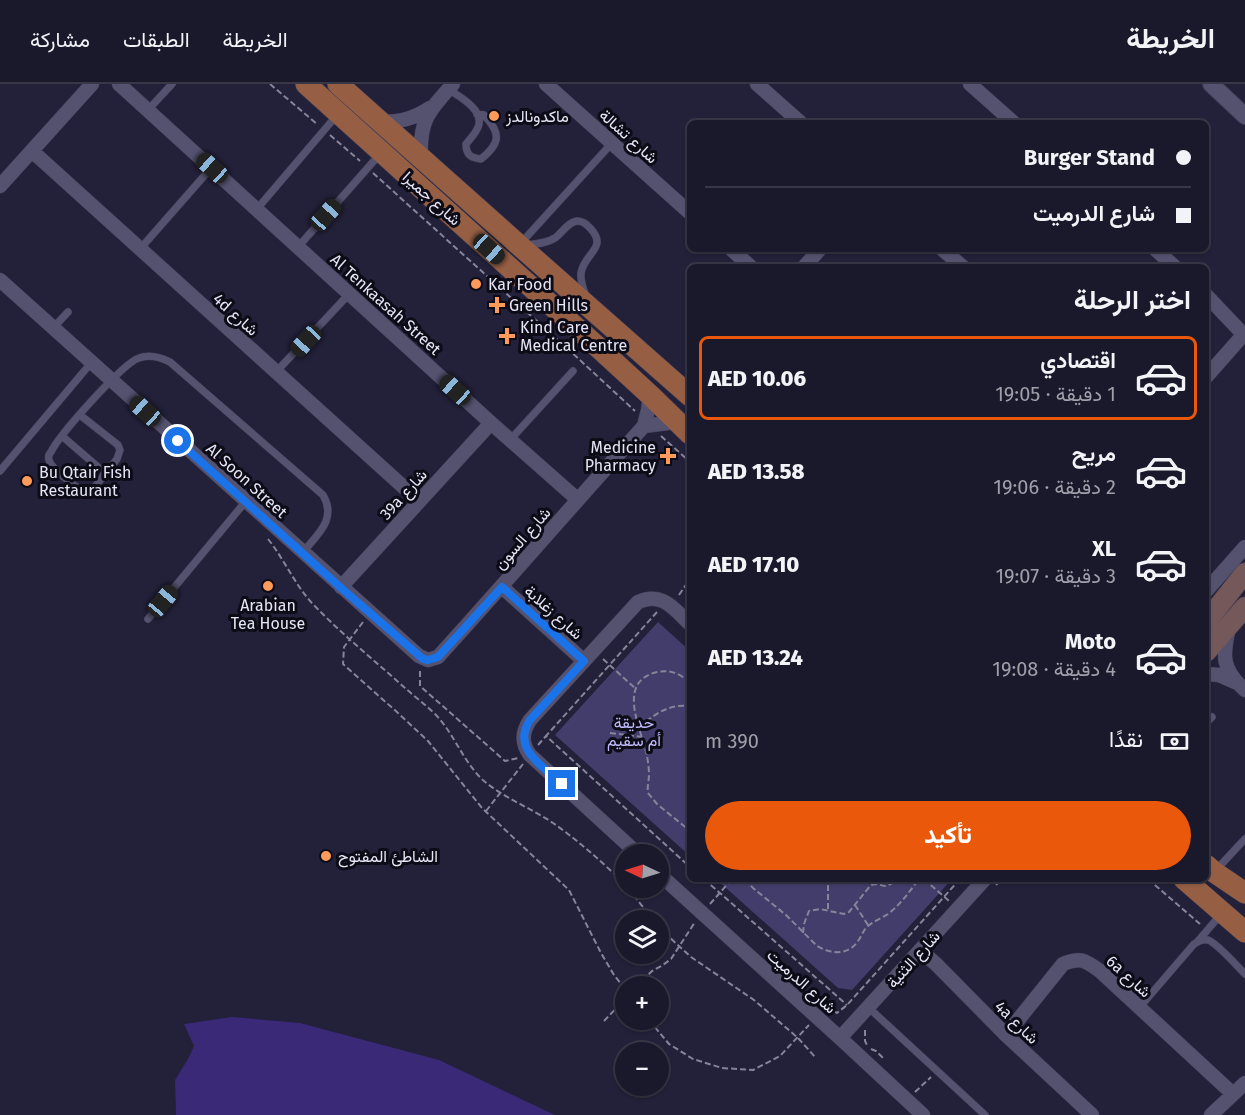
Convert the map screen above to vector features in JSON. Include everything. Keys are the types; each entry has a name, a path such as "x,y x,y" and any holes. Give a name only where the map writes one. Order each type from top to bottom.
{"main road":[{"name":"شارع جميرا","path":"306,84 650,395 683,428"},
{"name":"شارع جميرا","path":"338,84 687,393"},
{"path":"1209,618 1245,573"},
{"path":"1209,649 1241,612"},
{"path":"1210,868 1245,893"},
{"path":"1187,882 1245,932"}],"street":[{"path":"0,186 92,84"},
{"name":"Al Tenkaasah Street","path":"119,84 577,499"},
{"name":"شارع تشالة","path":"546,84 687,210"},
{"path":"757,84 798,120"},
{"path":"970,84 1011,120"},
{"path":"1211,84 1245,116"},
{"path":"421,158 420,142 426,118 450,86"},
{"path":"380,122 409,120 434,105"},
{"name":"4d شارع","path":"32,151 419,501"},
{"path":"734,252 748,264"},
{"path":"807,264 817,252"},
{"path":"946,252 960,264"},
{"path":"1158,252 1172,264"},
{"name":"Al Soon Street","path":"0,280 419,656"},
{"path":"1209,298 1223,314 1245,330 1209,373"},
{"path":"650,395 646,424 683,428"},
{"name":"39a شارع","path":"340,587 491,423"},
{"name":"شارع السون","path":"419,656 428,660 438,657 646,424"},
{"path":"1209,588 1245,547"},
{"name":"شارع زغلابة","path":"502,587 589,656"},
{"path":"627,844 531,755 524,744 525,727 638,602 652,598 666,602 687,621"},
{"path":"1241,612 1225,643 1224,656 1227,668 1241,687"},
{"path":"1209,674 1219,675 1241,687"},
{"name":"شارع الثنية","path":"840,1038 873,1011 920,950 982,882"},
{"name":"شارع الدرميت","path":"669,883 923,1115"},
{"name":"4a شارع","path":"920,950 1006,1035 1092,1115"},
{"name":"6a شارع","path":"1006,1035 1063,964 1080,960 1092,965 1233,1094"},
{"path":"1211,1115 1245,1083"}],"lane":[{"path":"148,110 172,84"},
{"path":"450,86 473,107 477,114 480,123 466,144 466,149 472,157 482,159 496,143 497,132 484,115 477,114"},
{"path":"257,209 339,113"},
{"path":"519,246 612,143"},
{"path":"298,246 382,152"},
{"path":"140,249 212,168"},
{"path":"519,246 550,240 573,222 585,223 596,234 597,241 596,249 585,261 581,271 581,281 591,309"},
{"path":"276,372 350,294"},
{"path":"52,328 68,312"},
{"path":"80,415 119,447 119,457 94,488 88,491 79,489 49,461 50,452 80,415 131,361 155,356 170,362 323,495 328,507 327,521 303,552"},
{"path":"0,471 91,363"},
{"path":"510,440 573,370"},
{"path":"63,436 106,474"},
{"path":"148,619 246,501"},
{"path":"1209,720 1212,717"},
{"path":"1210,868 1245,839"},
{"path":"1139,1008 1222,912"},
{"path":"1198,941 1212,942 1245,974"},
{"path":"873,1011 985,1115"}],"path":[{"path":"270,84 368,168 687,459"},
{"path":"268,538 311,602 349,639 434,713 472,769 500,793 536,812 569,835 615,876"},
{"path":"485,811 546,736 666,602 676,600 687,584"},
{"path":"371,613 344,647 343,664 399,712 428,741 485,811 569,890 615,976"},
{"path":"419,656 420,686 505,761 531,755"},
{"path":"589,656 610,665 636,689"},
{"path":"687,680 668,671 651,674 636,689 633,702 648,765 648,793 657,804 687,829"},
{"path":"639,727 666,708 687,706"},
{"path":"610,733 642,738"},
{"path":"546,736 687,864"},
{"path":"707,882 847,1005"},
{"path":"647,976 671,959 702,913 730,882"},
{"path":"748,882 817,946 836,953 847,951 857,943 868,926 898,906 917,882"},
{"path":"828,882 828,909"},
{"path":"803,933 809,911 828,909 844,914 849,912 871,885 875,883 885,887 894,882"},
{"path":"927,882 957,909"},
{"path":"657,1030 669,1044 693,1059 722,1068 753,1070 780,1056 817,1016 828,1008 837,1013 847,1005 957,882"},
{"path":"1151,882 1207,930"},
{"path":"636,898 645,910"},
{"path":"855,905 868,926"},
{"path":"669,936 705,967 743,991 798,1038 816,1058"},
{"path":"604,1021 615,1010"},
{"path":"873,1011 871,1021 865,1031 865,1041 868,1047 883,1058"},
{"path":"906,1100 937,1071"}],"green space":[{"name":"حديقة أم سقيم","path":"658,622 687,648 687,853 555,735"},
{"path":"719,882 949,882 852,990 838,988"}],"shaded area":[{"path":"232,1017 300,1023 439,1060 555,1115 176,1115 175,1080 194,1046 184,1024"}],"place":[{"name":"ماكدونالدز","path":"494,116"},
{"name":"Kar Food","path":"476,284"},
{"name":"Green Hills","path":"497,305"},
{"name":"Kind Care Medical Centre","path":"507,336"},
{"name":"Medicine Pharmacy","path":"668,456"},
{"name":"Bu Qtair Fish Restaurant","path":"27,481"},
{"name":"Arabian Tea House","path":"268,586"},
{"name":"الشاطئ المفتوح","path":"326,856"}],"route":[{"path":"178,441 423,659 438,657 502,587 584,661 530,720 523,736 527,751 562,784"}]}
